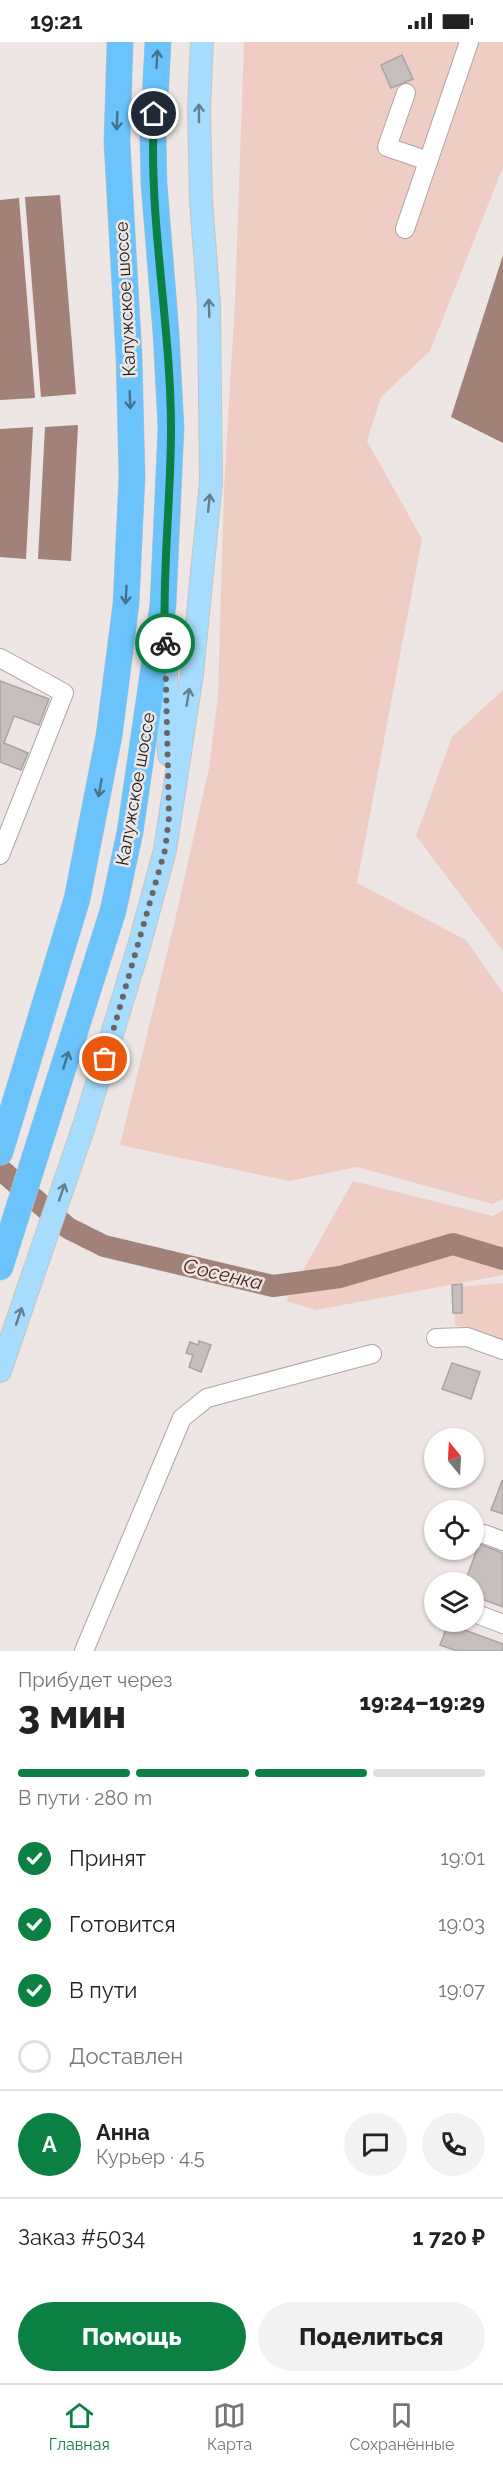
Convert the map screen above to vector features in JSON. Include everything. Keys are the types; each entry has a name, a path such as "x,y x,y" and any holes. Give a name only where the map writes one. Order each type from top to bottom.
{"highway":[{"name":"Калужское шоссе","path":"0,1152 77,899 109,736 126,604 132,476 129,357 117,143 120,42"},
{"name":"Калужское шоссе","path":"0,1267 113,910 130,832 164,604 171,428 154,184 153,137 158,42"}],"main road":[{"path":"0,1371 84,1126 139,946 165,850 192,674 211,482 209,305 201,201 199,109 202,42"},
{"path":"164,604 169,817"}],"street":[{"path":"405,229 469,42"},
{"path":"406,93 387,147 428,161"},
{"path":"0,658 64,693 0,855"},
{"path":"436,1338 467,1337 503,1350"},
{"path":"84,1651 182,1418 207,1398 372,1354"},
{"path":"484,1534 503,1541"},
{"path":"484,1617 503,1624"}],"shaded area":[{"path":"244,42 503,42 503,167 430,351 381,397 367,441 422,539 357,883 466,940 503,993 503,1199 492,1204 357,1167 289,1181 120,1145 175,920 209,768 218,696 224,488 235,301"},
{"path":"60,195 76,394 41,397 25,197"},
{"path":"19,198 35,398 0,400 0,200"},
{"path":"503,255 503,443 451,417"},
{"path":"78,425 71,561 38,559 45,427"},
{"path":"33,427 26,559 0,557 0,429"},
{"path":"503,690 503,951 416,836 452,737"},
{"path":"353,1181 493,1216 503,1210 503,1275 316,1310 286,1301"},
{"path":"503,1283 503,1340 455,1325 456,1287"}],"building":[{"path":"402,55 413,79 391,88 381,65"},
{"path":"0,681 49,699 39,725 14,716 4,743 28,753 21,770 0,762"},
{"path":"462,1284 462,1313 453,1313 452,1285"},
{"path":"199,1341 211,1345 201,1372 189,1367 193,1355 186,1353 190,1342 198,1345"},
{"path":"452,1363 480,1372 471,1399 442,1389"},
{"path":"503,1481 503,1514 491,1510"},
{"path":"484,1546 503,1553 503,1607 484,1600 484,1572 469,1572 473,1560 484,1560"},
{"path":"445,1632 470,1632 503,1644 503,1651 457,1651 440,1645"}],"waterway":[{"name":"Сосенка","path":"0,1169 68,1228 104,1246 273,1286 340,1277 453,1244 503,1259"}],"way so far":[{"path":"105,1059 165,850 169,817 165,643"}],"route":[{"path":"154,114 154,184 171,428 164,604 165,643"}]}
